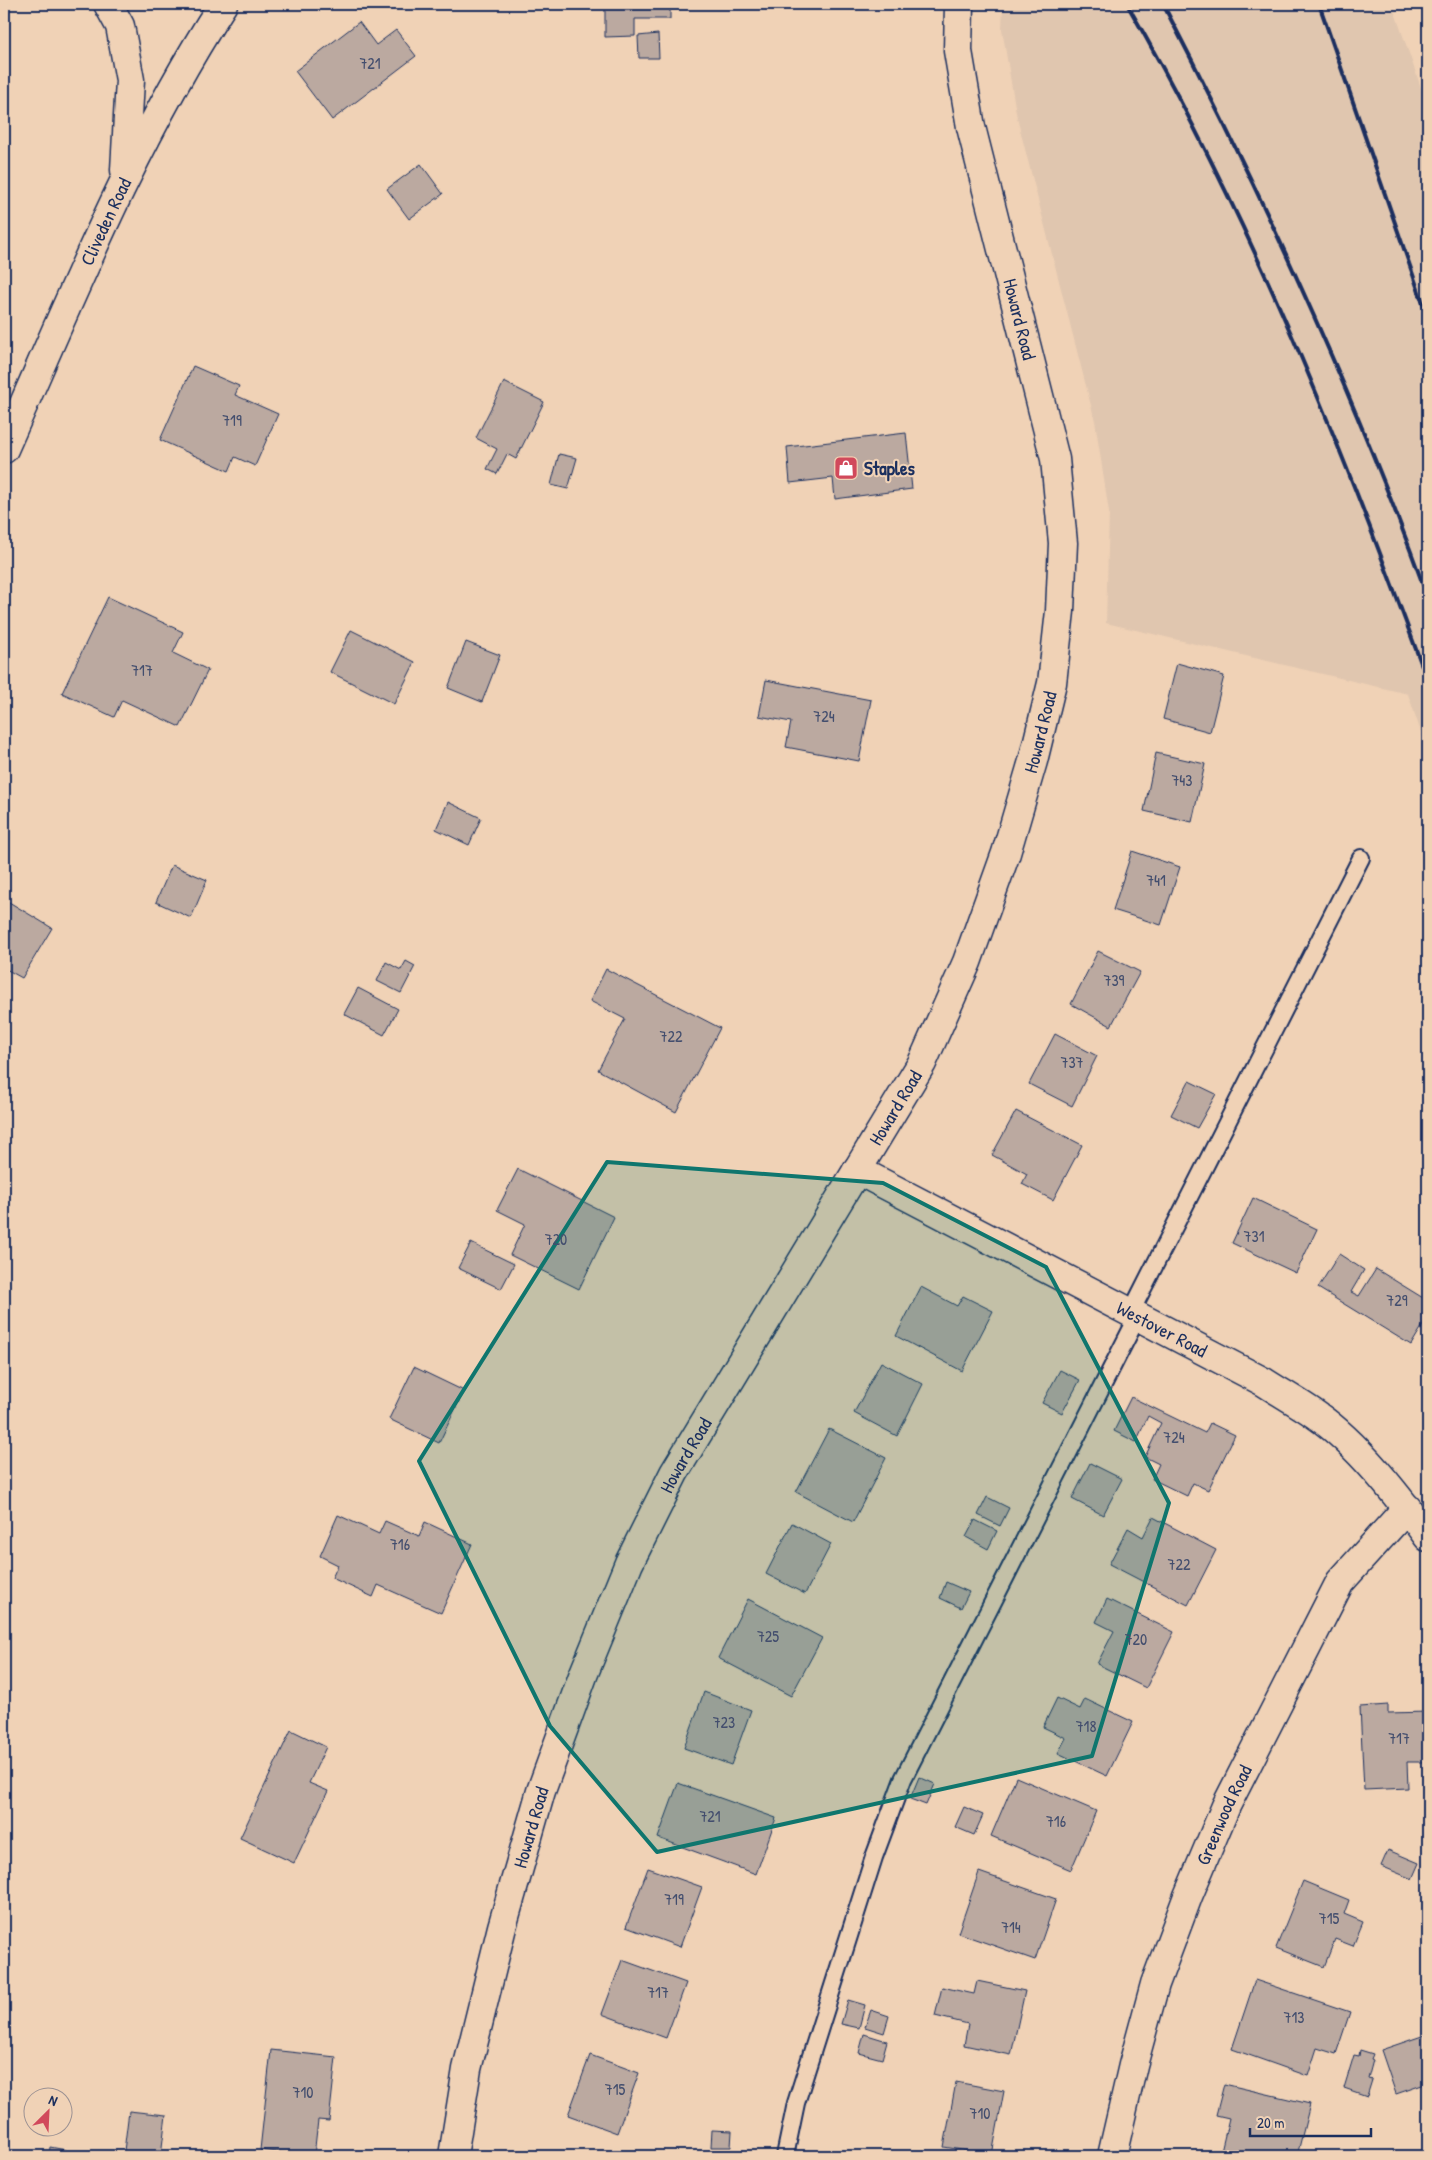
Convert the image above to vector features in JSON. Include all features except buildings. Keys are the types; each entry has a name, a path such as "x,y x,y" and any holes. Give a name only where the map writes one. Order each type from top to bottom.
{"street":[{"path":"108,4 120,26 130,80 124,180"},
{"name":"Cliveden Road","path":"4,449 124,180 195,46 223,4"},
{"name":"Howard Road","path":"453,2156 466,2069 502,1927 541,1791 584,1673 629,1563 674,1473 922,1063 977,934 1006,852 1034,761 1052,683 1060,611 1063,543 1055,459 971,127 958,51 958,4"},
{"name":"Westover Road","path":"858,1170 1264,1382 1318,1416 1362,1457 1407,1508 1428,1537"},
{"name":"Greenwood Road","path":"1112,2156 1133,2065 1155,1984 1188,1896 1226,1806 1340,1582 1407,1508"}],"lane":[{"path":"785,2156 796,2103 874,1857 902,1779 1361,858"}],"highlighted area":[{"path":"607,1162 883,1183 1046,1267 1169,1503 1092,1756 657,1852 550,1726 419,1461"}],"shaded area":[{"path":"1003,4 1392,4 1428,108 1428,753 1408,694 1106,623 1109,512 1095,421 1017,118 1002,29"}],"railway":[{"path":"1127,4 1172,85 1214,168 1292,336 1363,508 1428,682"},
{"path":"1163,4 1236,149 1305,296 1369,446 1428,598"},
{"path":"1319,4 1428,318"}],"place":[{"name":"Staples","path":"846,468"}]}
